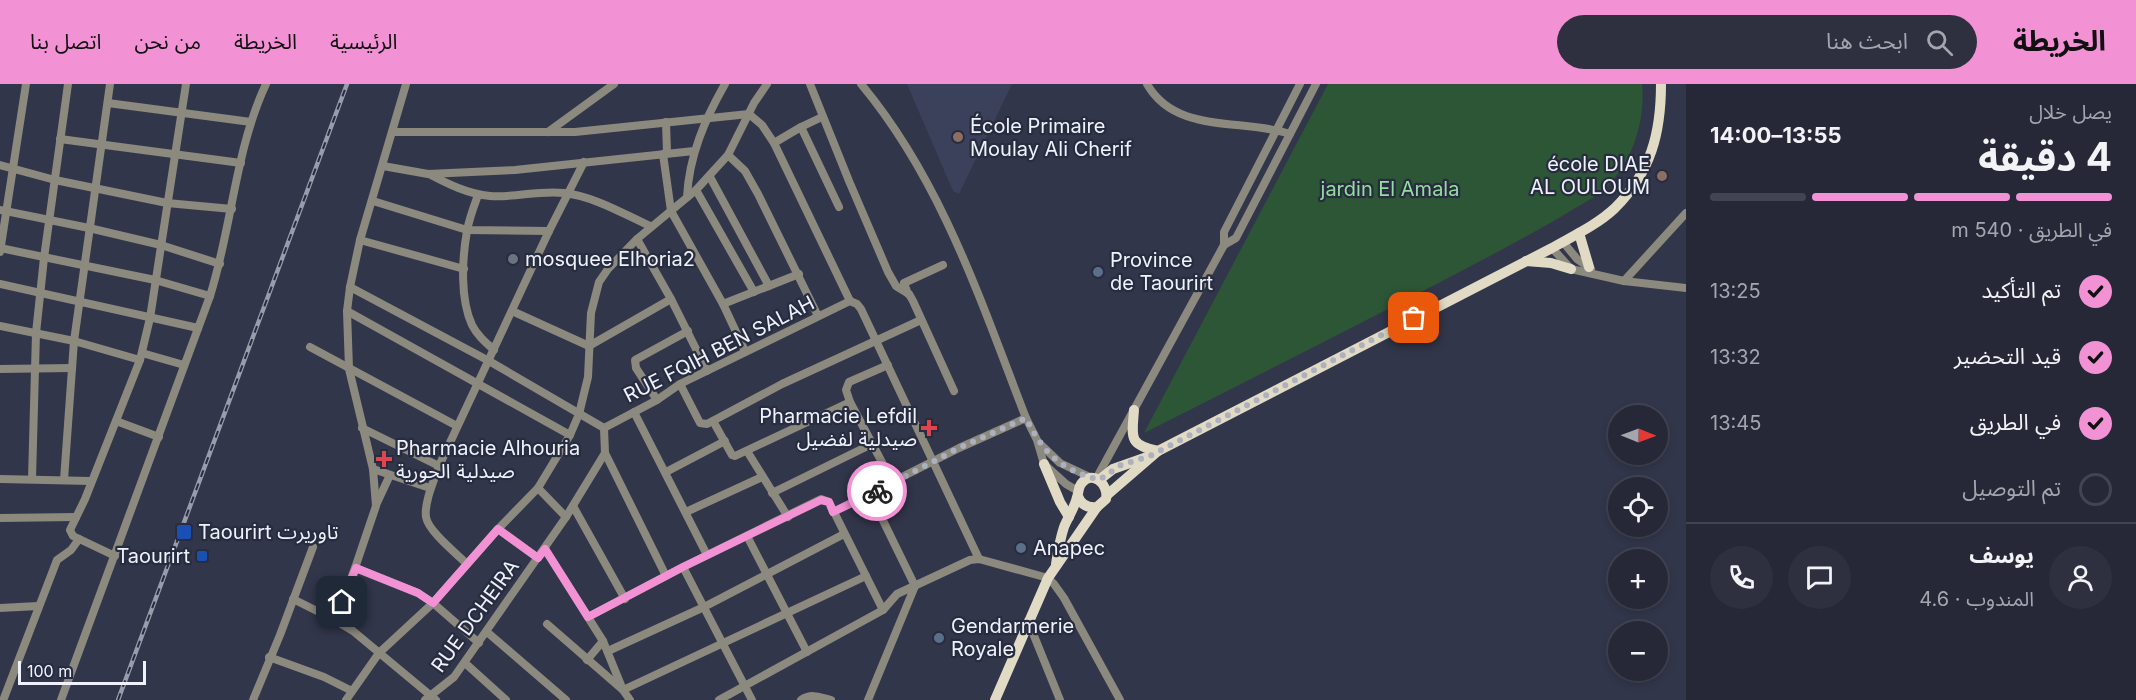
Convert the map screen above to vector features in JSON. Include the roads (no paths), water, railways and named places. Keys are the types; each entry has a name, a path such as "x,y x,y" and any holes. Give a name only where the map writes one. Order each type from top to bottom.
{"main road":[{"path":"1056,564 1061,536 1082,482 1096,479 1121,465 1154,454 1552,248 1579,233 1614,208 1633,187 1649,162 1656,136 1660,84"},
{"path":"1579,233 1589,267"},
{"path":"1526,261 1551,263 1571,269"},
{"path":"1134,410 1133,428 1136,442 1154,454"},
{"path":"999,697 1028,621 1056,564 1074,543 1107,495 1154,454"},
{"path":"1044,464 1069,517"},
{"path":"1096,479 1105,486 1107,495"},
{"path":"1078,493 1083,504 1097,507"}],"street":[{"path":"26,84 4,211 0,249 84,264 155,280 210,296"},
{"path":"32,480 36,333 68,84"},
{"path":"64,480 74,341 110,84"},
{"path":"115,556 71,534 141,356 150,318 186,84"},
{"path":"376,506 373,468 350,369 347,311 360,240 384,166 406,84"},
{"path":"548,132 604,87 614,84"},
{"path":"687,197 694,150 706,120 725,84"},
{"path":"346,700 379,653 433,603 537,488 570,435 579,414 588,377 591,314 599,282 608,269 650,226 710,177 728,155 758,95 767,84"},
{"path":"810,84 888,272 896,286 909,294"},
{"path":"861,84 909,152 944,215 971,273 1026,418 1037,440 1044,464 1078,493"},
{"path":"1147,84 1158,98 1178,113 1207,121 1276,129 1290,134"},
{"path":"1037,440 1060,464 1096,479 1224,245 1224,232 1300,84"},
{"path":"1224,245 1236,238 1316,84"},
{"path":"61,700 210,296 220,264 251,122 263,85"},
{"path":"108,103 251,122"},
{"path":"393,132 582,131 749,114 762,125 774,143 850,301 861,309 979,559"},
{"path":"774,143 822,117"},
{"path":"666,122 665,153 671,211 723,304 746,351"},
{"path":"801,127 839,207"},
{"path":"60,139 242,163"},
{"path":"384,166 428,174 515,170 694,150"},
{"path":"728,155 745,171 759,194 818,316"},
{"path":"467,564 429,524 426,513 430,488 549,231 584,162"},
{"path":"0,165 55,180 167,203 232,208"},
{"path":"428,174 454,187 478,195 567,193 650,226"},
{"path":"710,177 770,286"},
{"path":"696,190 754,292"},
{"path":"478,195 467,231 463,288 466,308 473,326 494,350"},
{"path":"373,201 467,231 549,231"},
{"path":"4,211 89,228 220,264"},
{"path":"1624,281 1686,213"},
{"path":"637,239 688,331 707,371"},
{"path":"360,240 464,269"},
{"path":"1563,242 1577,259 1604,277"},
{"path":"1552,248 1571,269 1624,281 1686,288"},
{"path":"944,265 904,283 954,392"},
{"path":"723,304 799,274"},
{"path":"0,284 198,328"},
{"path":"350,286 489,360 604,428 605,453 666,576"},
{"path":"589,346 671,299"},
{"name":"RUE FQIH BEN SALAH","path":"604,428 657,400 680,384 850,301"},
{"path":"347,311 570,435"},
{"path":"512,311 589,346"},
{"path":"680,384 700,423 705,424 782,384 921,320"},
{"path":"0,326 184,365"},
{"path":"657,400 636,368 635,360 688,331"},
{"path":"310,347 457,426"},
{"path":"888,365 849,382 846,390 850,402 893,483"},
{"path":"0,369 72,368"},
{"path":"713,421 733,456 850,402"},
{"path":"633,412 707,555"},
{"path":"833,512 959,448 1026,418"},
{"path":"116,421 159,437"},
{"path":"362,428 439,466"},
{"path":"666,472 725,441"},
{"path":"772,493 872,444"},
{"path":"747,451 788,517"},
{"name":"RUE DCHEIRA","path":"431,699 454,677 487,632 545,549 605,453"},
{"path":"373,468 430,488"},
{"path":"335,620 356,568 376,506 390,475"},
{"path":"686,512 762,477"},
{"path":"0,479 90,481"},
{"path":"537,488 566,517"},
{"path":"868,700 915,586 870,494"},
{"path":"588,617 683,567 821,500 829,502 883,610"},
{"path":"573,506 625,599"},
{"path":"0,518 76,517"},
{"path":"498,529 538,558"},
{"path":"608,651 704,608 844,534"},
{"path":"747,536 807,652"},
{"path":"4,698 57,560 79,540"},
{"path":"253,700 313,547"},
{"path":"545,549 603,641 623,690 630,700"},
{"path":"719,700 883,610 897,594 963,563 979,559 1048,579 1054,584 1120,700"},
{"path":"683,567 752,700"},
{"path":"356,568 418,593 479,643"},
{"path":"623,690 866,576"},
{"path":"293,599 335,620 379,653 431,699"},
{"path":"0,608 38,606"},
{"path":"1028,621 1060,700"},
{"path":"547,624 623,690"},
{"path":"487,632 566,700"},
{"path":"587,660 603,641"},
{"path":"269,657 308,671 352,692"},
{"path":"465,663 506,700"},
{"path":"801,700 815,695 831,700"}],"railway":[{"path":"118,700 347,84"}],"place":[{"name":"École Primaire Moulay Ali Cherif","path":"958,137"},
{"name":"école DIAE AL OULOUM","path":"1662,176"},
{"name":"mosquee Elhoria2","path":"513,259"},
{"name":"Province de Taourirt","path":"1098,272"},
{"name":"Pharmacie Lefdil صيدلية لفضيل","path":"929,428"},
{"name":"Pharmacie Alhouria صيدلية الحورية","path":"384,459"},
{"name":"Taourirt تاوريرت","path":"184,532"},
{"name":"Anapec","path":"1021,548"},
{"name":"Taourirt","path":"202,556"},
{"name":"Gendarmerie Royale","path":"939,638"}],"park label":[{"name":"jardin El Amala","path":"1390,189"}]}
